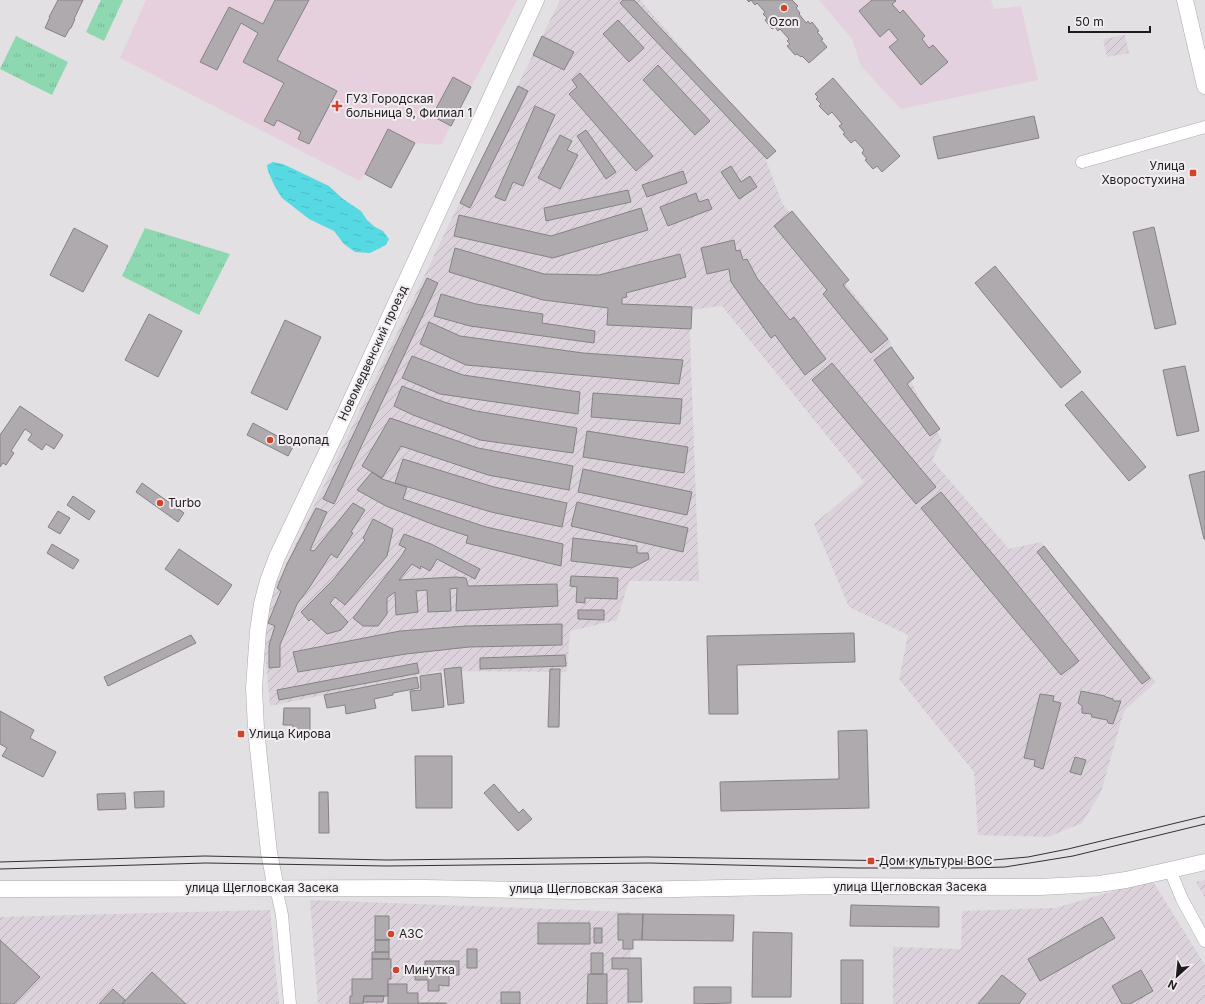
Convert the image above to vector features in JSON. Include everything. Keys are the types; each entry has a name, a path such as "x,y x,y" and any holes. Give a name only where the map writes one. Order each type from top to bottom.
{"street":[{"name":"Новомедвенский проезд","path":"290,1004 282,915 268,845 257,736 254,688 258,631 262,604 268,581 277,557 337,431 536,0"},
{"path":"1185,0 1205,86"},
{"path":"1082,162 1205,127"},
{"path":"1205,862 1170,870 1182,899 1205,942"},
{"name":"улица Щегловская Засека","path":"0,889 425,888 574,890 829,886 1040,887 1099,884 1126,880 1170,870"}],"shaded area":[{"name":"ГУЗ Городская больница 9, Филиал 1","path":"146,0 517,0 441,145 415,143 391,188 365,174 360,181 120,58"},
{"path":"560,0 640,0 756,133 782,203 887,336 942,441 932,460 1009,549 1041,542 1156,682 1124,711 1101,792 1082,823 1048,837 978,835 974,772 899,679 908,635 849,607 814,524 864,482 722,306 689,310 699,581 629,581 617,620 570,631 567,672 439,671 270,706 264,645 269,611 276,585 453,216"},
{"path":"819,0 991,0 994,9 1021,6 1038,80 901,109 861,66 852,39"},
{"path":"1125,35 1129,53 1107,57 1103,39"},
{"path":"1152,880 1205,965 1205,1004 893,1004 893,947 961,949 962,911 1055,908"},
{"path":"1205,880 1205,898 1196,882"},
{"path":"310,900 631,912 631,1004 318,1004"},
{"path":"270,910 279,1004 0,1004 0,917"}],"green space":[{"path":"101,0 123,0 104,41 86,32"},
{"path":"16,36 68,62 52,95 0,69"},
{"path":"145,228 230,254 199,315 122,276"}],"water":[{"path":"273,162 283,164 329,186 343,199 361,211 367,220 375,227 383,231 389,239 386,245 370,253 355,252 344,244 334,231 309,219 282,198 275,187 267,165"}],"building":[{"path":"58,0 83,0 71,28 65,37 45,28"},
{"path":"275,0 309,0 277,60 337,91 309,144 298,139 301,132 277,120 274,126 264,121 284,83 243,62 258,33 241,23 217,70 200,62 229,7 263,24"},
{"path":"623,0 634,0 776,151 767,159 620,3"},
{"path":"751,0 792,0 798,6 796,8 806,23 808,21 810,24 812,22 819,31 817,32 823,39 821,40 827,47 809,63 802,56 801,57 797,54 795,55 787,46 790,44 787,41 789,39 780,29 778,31 775,27 772,29 765,20 767,18 763,14 765,12 757,3 755,5"},
{"path":"872,0 895,0 896,1 892,4 900,13 903,10 925,36 922,39 929,48 933,45 948,62 921,85 889,47 898,40 889,29 880,37 859,11"},
{"path":"618,20 644,48 629,62 603,34"},
{"path":"542,36 574,52 564,70 533,55"},
{"path":"658,65 710,121 695,135 643,80"},
{"path":"580,73 653,156 636,171 569,94 577,87 572,80"},
{"path":"453,77 471,87 451,126 432,116"},
{"path":"833,78 900,156 882,172 877,166 873,169 865,160 867,159 862,153 864,150 855,140 851,143 843,134 845,133 839,126 842,124 832,112 828,115 819,106 821,104 816,99 818,97 815,94"},
{"path":"518,86 528,91 470,208 460,203"},
{"path":"535,106 555,115 523,186 513,182 505,201 495,197"},
{"path":"1034,116 1039,138 938,159 933,137"},
{"path":"388,129 415,143 391,188 365,174"},
{"path":"586,130 616,172 606,179 577,136"},
{"path":"560,135 572,141 567,150 578,155 560,189 538,178"},
{"path":"731,166 741,182 750,176 757,187 739,199 721,172"},
{"path":"683,171 687,183 647,197 642,185"},
{"path":"628,190 631,202 546,221 544,208"},
{"path":"696,193 699,202 708,199 712,209 668,226 660,207"},
{"path":"641,208 648,230 553,258 454,236 459,215 551,236"},
{"path":"792,211 849,280 843,285 888,339 871,353 823,294 827,290 774,226"},
{"path":"1154,227 1176,324 1155,329 1133,232"},
{"path":"74,228 108,246 83,292 50,275"},
{"path":"734,240 736,251 740,250 743,260 747,259 757,278 790,320 794,317 826,359 805,375 775,335 771,338 731,282 729,269 707,274 701,248"},
{"path":"455,248 544,274 599,275 680,254 686,277 626,293 627,297 622,298 622,304 692,307 691,329 607,325 608,308 543,300 449,272"},
{"path":"995,266 1081,372 1061,388 975,283"},
{"path":"427,278 438,283 334,504 323,499"},
{"path":"441,294 476,304 543,314 542,323 595,331 594,343 470,326 434,316"},
{"path":"149,314 182,331 158,377 125,360"},
{"path":"285,320 321,337 287,410 251,393"},
{"path":"429,322 460,336 583,353 683,360 679,384 466,365 420,344"},
{"path":"891,347 914,378 907,384 940,429 930,436 874,360"},
{"path":"412,356 463,375 580,392 578,414 440,394 402,378"},
{"path":"832,363 936,487 916,504 812,380"},
{"path":"1185,366 1199,431 1177,436 1163,370"},
{"path":"402,386 444,402 476,411 577,428 573,453 480,440 413,415 394,406"},
{"path":"1082,391 1146,467 1129,481 1065,405"},
{"path":"593,393 682,399 680,424 591,417"},
{"path":"20,406 63,435 54,449 46,444 42,450 28,440 32,434 25,429 11,451 14,453 6,465 3,463 0,467 0,435"},
{"path":"390,418 478,448 573,466 569,490 488,475 401,446 382,478 362,466"},
{"name":"Водопад","path":"253,423 294,445 288,456 247,435"},
{"path":"587,431 688,447 684,473 583,457"},
{"path":"403,459 494,487 567,503 562,527 491,512 395,483"},
{"path":"583,469 692,492 687,515 578,492"},
{"path":"1205,471 1205,539 1204,539 1189,475"},
{"path":"372,472 382,479 407,487 403,499 486,527 563,544 561,566 466,543 468,536 437,526 386,506 357,490"},
{"name":"Turbo","path":"142,483 184,513 178,522 136,492"},
{"path":"941,492 1079,661 1061,675 921,508"},
{"path":"73,496 95,511 89,520 67,505"},
{"path":"577,502 688,528 683,552 571,526"},
{"path":"353,503 365,510 351,532 353,533 337,558 331,554 297,604 280,645 280,667 269,668 269,645 275,626 268,623 281,591 277,588 287,564 316,508 327,512 310,550 314,551"},
{"path":"58,511 70,518 60,534 48,527"},
{"path":"373,519 393,529 387,556 345,605 335,597 330,603 348,622 341,630 327,634 311,619 309,621 301,612 333,580 365,540 363,538"},
{"path":"404,534 431,544 480,569 475,579 437,559 430,571 421,566 420,569 412,564 399,580 456,577 466,578 468,586 557,584 558,606 456,611 457,588 450,589 451,611 428,612 427,590 416,591 418,612 396,615 395,592 387,598 387,614 378,626 363,626 353,618 402,555 406,548 399,545"},
{"path":"573,538 637,546 637,553 648,553 649,559 632,568 571,561"},
{"path":"52,544 79,560 73,569 47,553"},
{"path":"1044,546 1150,678 1142,684 1037,552"},
{"path":"179,549 232,585 218,605 165,569"},
{"path":"571,576 618,578 617,599 585,598 585,603 576,602 577,587 570,586"},
{"path":"578,610 604,610 604,620 578,619"},
{"path":"562,624 562,645 469,647 406,654 298,672 293,652 400,631 466,626"},
{"path":"854,633 855,662 737,665 738,714 709,714 707,636"},
{"path":"191,635 196,643 108,686 104,677"},
{"path":"565,655 566,666 480,669 480,658"},
{"path":"417,663 419,673 279,700 277,690"},
{"path":"461,667 464,703 448,705 444,669"},
{"path":"550,669 560,669 559,727 548,727"},
{"path":"441,673 444,707 412,711 410,691 421,690 420,676"},
{"path":"417,677 419,688 393,693 393,695 374,699 376,708 346,714 345,705 327,708 324,695"},
{"path":"1081,691 1105,696 1113,699 1114,701 1121,701 1113,724 1108,723 1107,720 1092,717 1091,714 1082,713 1082,706 1078,703"},
{"path":"1040,694 1054,696 1053,701 1061,703 1043,769 1034,766 1035,760 1024,758"},
{"path":"284,708 310,708 310,736 293,736 293,725 283,725"},
{"path":"0,711 34,730 30,738 56,752 43,777 2,756 7,748 0,744"},
{"path":"867,730 869,808 721,811 720,782 839,779 838,731"},
{"path":"415,756 452,756 452,808 416,808"},
{"path":"1075,757 1086,760 1081,775 1070,772"},
{"path":"494,784 519,813 523,809 532,819 518,831 484,793"},
{"path":"164,791 164,807 135,808 134,792"},
{"path":"319,792 328,792 329,833 319,833"},
{"path":"125,793 126,809 98,810 97,794"},
{"path":"851,905 939,907 939,927 850,926"},
{"path":"618,914 643,914 642,940 633,940 633,949 623,949 623,940 618,940"},
{"path":"643,914 734,915 733,941 642,940"},
{"path":"375,916 389,916 389,940 375,940"},
{"path":"1102,917 1115,938 1040,981 1028,959"},
{"path":"538,923 590,923 590,944 538,944"},
{"path":"594,928 602,928 602,943 594,943"},
{"path":"753,932 792,933 791,997 752,997"},
{"path":"0,940 40,977 14,1004 0,1004"},
{"path":"375,940 389,940 389,952 375,952"},
{"path":"467,949 477,949 477,968 467,968"},
{"path":"372,952 389,952 389,959 372,959"},
{"path":"591,953 603,953 603,974 591,974"},
{"path":"612,958 641,958 642,1002 628,1002 628,969 612,969"},
{"path":"372,959 391,959 391,979 388,979 388,996 364,996 363,1004 350,1004 350,996 352,996 352,979 372,979"},
{"path":"841,960 863,960 863,1004 841,1004"},
{"path":"425,961 459,961 459,975 449,975 449,986 439,985 439,991 428,991 428,980 415,980 415,975 425,975"},
{"path":"1141,970 1153,991 1130,1004 1122,1004 1112,986"},
{"path":"152,972 186,1004 122,1004"},
{"path":"588,974 607,974 607,1004 587,1004"},
{"path":"1002,975 1026,994 1019,1004 978,1004"},
{"path":"388,984 407,984 407,993 418,993 418,1004 388,1004"},
{"path":"694,987 731,987 731,1003 694,1004"},
{"path":"113,989 125,1000 122,1004 99,1004"},
{"path":"501,992 520,992 520,1004 501,1004"},
{"path":"364,996 384,996 383,1002 363,1002"},
{"path":"446,1003 446,1004 418,1004"}],"tram line":[{"path":"0,862 205,856 387,860 646,857 970,862 1028,857 1068,849 1205,816"},
{"path":"0,869 206,863 387,866 649,863 858,868 1005,867 1073,856 1205,824"}],"place":[{"name":"Ozon","path":"784,8"},
{"name":"ГУЗ Городская больница 9, Филиал 1","path":"337,106"},
{"name":"Улица Хворостухина","path":"1193,173"},
{"name":"Водопад","path":"270,440"},
{"name":"Turbo","path":"160,503"},
{"name":"Улица Кирова","path":"241,734"},
{"name":"Дом культуры ВОС","path":"871,861"},
{"name":"АЗС","path":"391,934"},
{"name":"Минутка","path":"396,970"}]}
